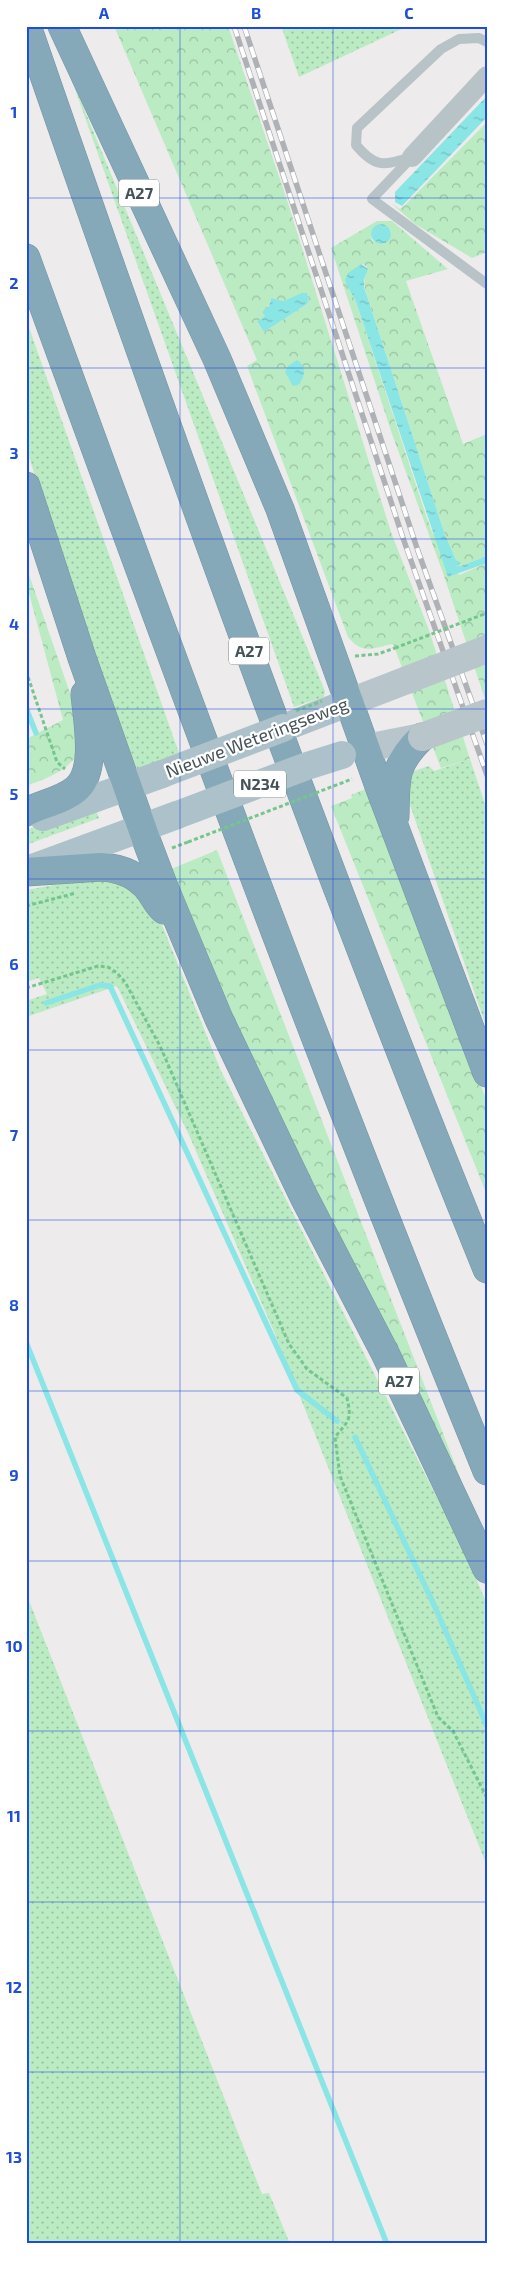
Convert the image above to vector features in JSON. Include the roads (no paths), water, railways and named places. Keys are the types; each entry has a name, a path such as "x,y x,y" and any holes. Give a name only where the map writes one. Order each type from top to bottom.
{"highway":[{"name":"A27","path":"27,26 102,244 261,684 359,944 487,1269"},
{"name":"A27","path":"62,26 221,368 280,509 354,760 394,825 487,1073"},
{"name":"A27","path":"26,258 207,754 401,1262 487,1471"},
{"name":"A27","path":"26,486 82,658 180,925 246,1079 304,1197 385,1353 487,1569"},
{"name":"A27","path":"26,812 76,789 84,778 89,762 82,658"},
{"name":"A27","path":"394,825 397,773 407,752 422,737"},
{"name":"A27","path":"26,871 102,867 121,870 141,881 156,903 180,925"}],"main road":[{"name":"Nieuwe Weteringseweg","path":"26,822 129,787 487,649"},
{"name":"N234","path":"26,871 307,766 354,760 487,713"}],"street":[{"path":"412,157 487,76"}],"lane":[{"path":"412,157 387,164 368,160 356,145 356,128 441,49 459,39 479,38 487,42"},
{"path":"412,157 372,199 487,284"}],"water":[{"path":"487,96 487,117 402,206 395,202 395,192"},
{"path":"381,224 388,227 391,234 388,241 381,244 374,241 371,234 374,227"},
{"path":"361,264 368,269 364,280 364,287 445,535 456,560 461,563 456,566 458,567 487,556 487,563 448,577 356,302 345,280 348,273"},
{"path":"302,293 307,293 309,300 307,304 264,332 257,322 265,316 262,312 269,306 271,298 284,301"},
{"path":"297,360 302,365 304,372 298,385 293,386 285,372 288,366"}],"waterway":[{"path":"26,708 36,733"},
{"path":"46,1003 100,985 110,986 297,1390 337,1421"},
{"path":"26,1342 387,2244"},
{"path":"355,1437 435,1607 487,1726"}],"railway":[{"path":"234,26 403,538 487,775"},
{"path":"244,26 418,551 487,744"}]}
